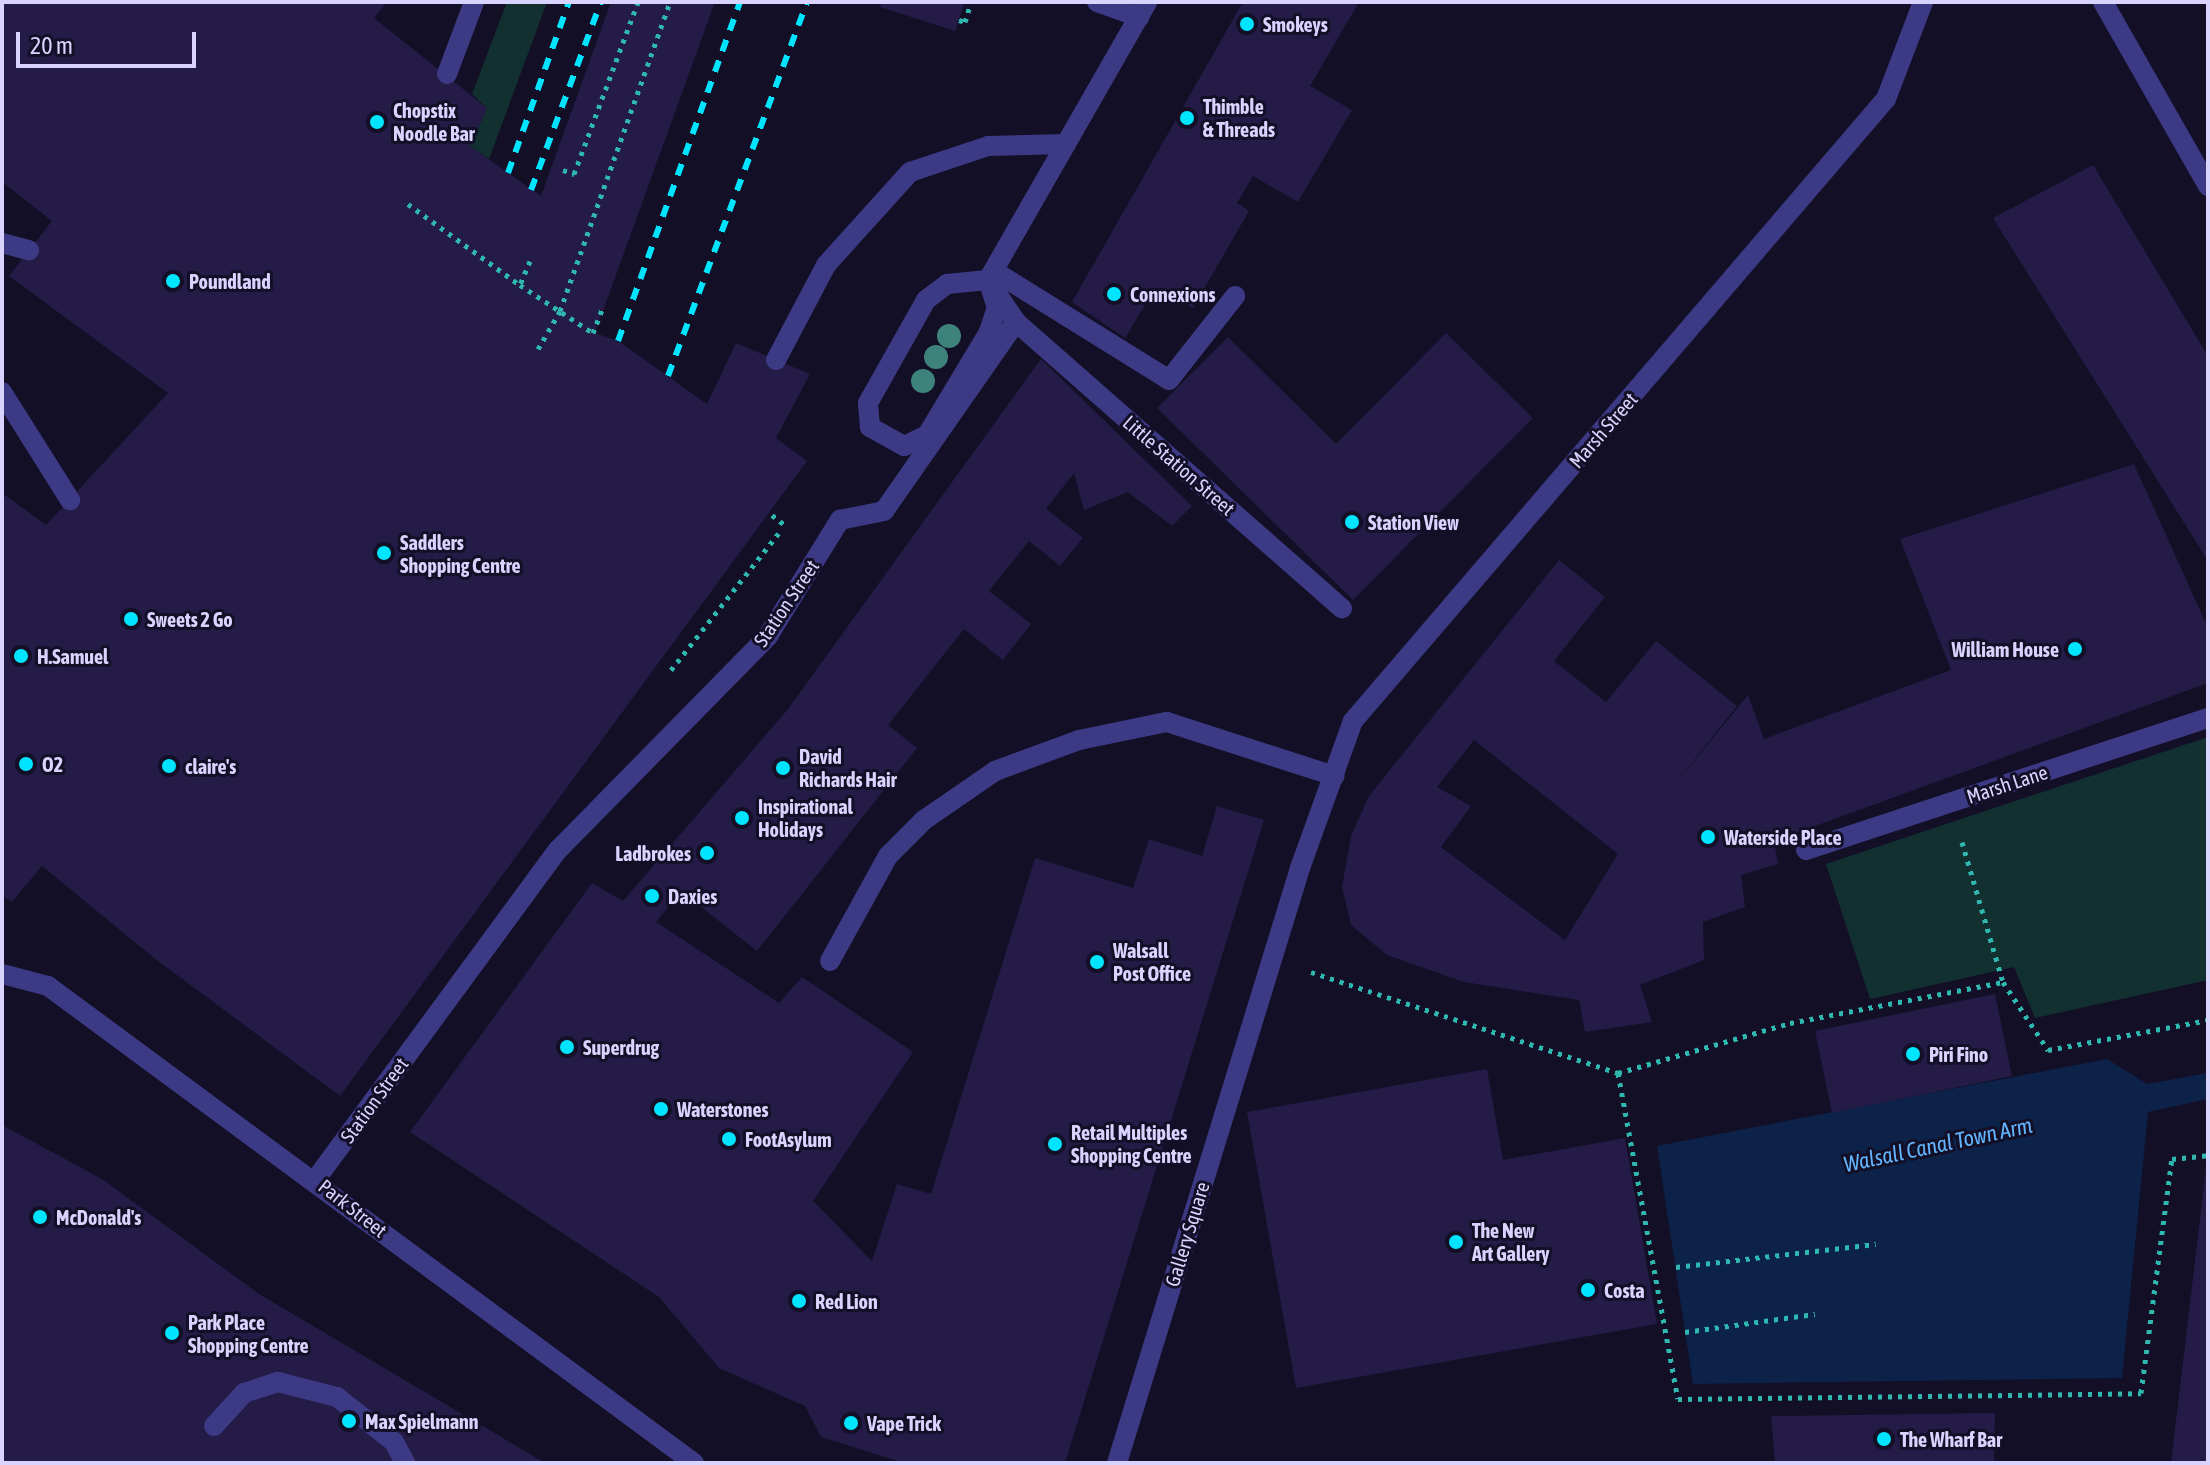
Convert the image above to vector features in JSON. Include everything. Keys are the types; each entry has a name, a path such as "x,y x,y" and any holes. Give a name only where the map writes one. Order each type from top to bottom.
{"street":[{"path":"447,74 474,2"},
{"path":"1097,2 1143,10 991,276 997,307 989,332 927,435 904,446 870,427 868,403 926,300 947,284 991,276 1169,380 1235,296"},
{"name":"Marsh Street","path":"1300,868 1353,721 1886,99 1923,2"},
{"path":"2103,2 2208,186"},
{"path":"776,360 826,265 910,172 988,146 1066,144"},
{"path":"2,243 29,250"},
{"path":"991,276 1016,322"},
{"name":"Little Station Street","path":"1016,322 1342,608"},
{"name":"Station Street","path":"316,1179 558,850 768,636 840,520 884,511 1016,322"},
{"path":"2,392 70,500"},
{"name":"Marsh Lane","path":"1806,850 2208,718"},
{"path":"830,961 888,856 924,820 1009,766 1079,740 1167,722 1334,776"},
{"name":"Gallery Square","path":"1117,1463 1300,868"},
{"name":"Park Street","path":"2,974 48,986 316,1179 694,1463"},
{"path":"214,1426 244,1393 278,1382 337,1397 394,1442 405,1463"}],"path":[{"path":"563,170 574,174 638,2"},
{"path":"538,349 560,311 670,2"},
{"path":"959,20 965,22 971,2"},
{"path":"408,204 593,333 603,307"},
{"path":"520,285 530,261"},
{"path":"663,680 786,523 772,515"},
{"path":"1951,803 2003,982 2048,1050 2208,1020"},
{"path":"1272,959 1618,1073 1790,1023 2003,982"},
{"path":"1618,1073 1678,1399 2141,1393 2172,1159 2208,1155"},
{"path":"1676,1267 1876,1244"},
{"path":"1685,1332 1815,1314"}],"green space":[{"path":"507,2 547,2 489,159 470,146 487,108 472,94"},
{"path":"2208,737 2208,980 2035,1018 2014,967 1870,999 1826,864"}],"water":[{"name":"Walsall Canal Town Arm","path":"2107,1059 2147,1084 2208,1073 2208,1099 2148,1112 2122,1378 1693,1384 1657,1146"}],"building":[{"name":"Saddlers Shopping Centre","path":"2,2 387,2 374,18 487,108 470,146 541,196 611,2 715,2 595,333 618,341 707,404 736,343 810,374 776,438 807,461 340,1096 154,958 42,866 12,902 2,895 2,493 46,525 168,393 9,276 52,221 2,182"},
{"path":"882,2 965,2 955,31 880,7"},
{"path":"1243,2 1359,2 1310,86 1352,110 1298,202 1253,176 1237,203 1249,211 1193,308 1156,287 1125,338 1072,302"},
{"path":"2093,165 2208,356 2208,561 1993,218"},
{"name":"Station View","path":"1446,333 1533,418 1353,600 1157,408 1228,337 1336,444"},
{"path":"1041,359 1192,506 1172,526 1128,492 1084,510 1074,473 1046,509 1083,538 1060,566 1029,541 989,591 1031,624 1003,660 964,629 888,725 917,748 757,951 681,891 656,922 779,1003 802,977 913,1052 813,1201 872,1261 897,1184 931,1194 1035,858 1133,888 1149,839 1202,856 1217,806 1264,820 1065,1463 904,1463 821,1437 805,1406 719,1368 659,1297 410,1132 592,883 623,901 788,709"},
{"path":"2134,464 2208,628 2208,683 1774,841 1778,864 1741,875 1745,907 1703,922 1704,960 1640,985 1652,1022 1585,1032 1579,1000 1464,982 1387,955 1351,925 1342,887 1351,836 1369,796 1559,560 1605,597 1554,661 1606,702 1656,641 1737,706 1672,788 1748,695 1764,739 1951,670 1900,539","holes":["1474,740 1618,854 1565,940 1441,847 1471,806 1437,787"]},
{"name":"Piri Fino","path":"1995,994 2012,1076 1832,1113 1815,1031"},
{"name":"The New Art Gallery","path":"1487,1069 1503,1160 1625,1138 1657,1324 1296,1388 1247,1112"},
{"name":"Park Place Shopping Centre","path":"2,1125 102,1179 259,1294 545,1463 2,1463"},
{"path":"2206,1168 2208,1463 2171,1463"},
{"name":"The Wharf Bar","path":"1995,1413 1994,1463 1775,1463 1771,1416"}],"railway":[{"path":"508,173 569,2"},
{"path":"531,190 601,2"},
{"path":"618,341 740,2"},
{"path":"668,376 807,2"}],"place":[{"name":"Smokeys","path":"1247,24"},
{"name":"Thimble & Threads","path":"1187,118"},
{"name":"Chopstix Noodle Bar","path":"377,122"},
{"name":"Poundland","path":"173,281"},
{"name":"Connexions","path":"1114,294"},
{"name":"Station View","path":"1352,522"},
{"name":"Saddlers Shopping Centre","path":"384,553"},
{"name":"Sweets 2 Go","path":"131,619"},
{"name":"William House","path":"2075,649"},
{"name":"H.Samuel","path":"21,656"},
{"name":"O2","path":"26,764"},
{"name":"claire's","path":"169,766"},
{"name":"David Richards Hair","path":"783,768"},
{"name":"Inspirational Holidays","path":"742,818"},
{"name":"Waterside Place","path":"1708,837"},
{"name":"Ladbrokes","path":"707,853"},
{"name":"Daxies","path":"652,896"},
{"name":"Walsall Post Office","path":"1097,962"},
{"name":"Superdrug","path":"567,1047"},
{"name":"Piri Fino","path":"1913,1054"},
{"name":"Waterstones","path":"661,1109"},
{"name":"FootAsylum","path":"729,1139"},
{"name":"Retail Multiples Shopping Centre","path":"1055,1144"},
{"name":"McDonald's","path":"40,1217"},
{"name":"The New Art Gallery","path":"1456,1242"},
{"name":"Costa","path":"1588,1290"},
{"name":"Red Lion","path":"799,1301"},
{"name":"Park Place Shopping Centre","path":"172,1333"},
{"name":"Max Spielmann","path":"349,1421"},
{"name":"Vape Trick","path":"851,1423"},
{"name":"The Wharf Bar","path":"1884,1439"}]}
